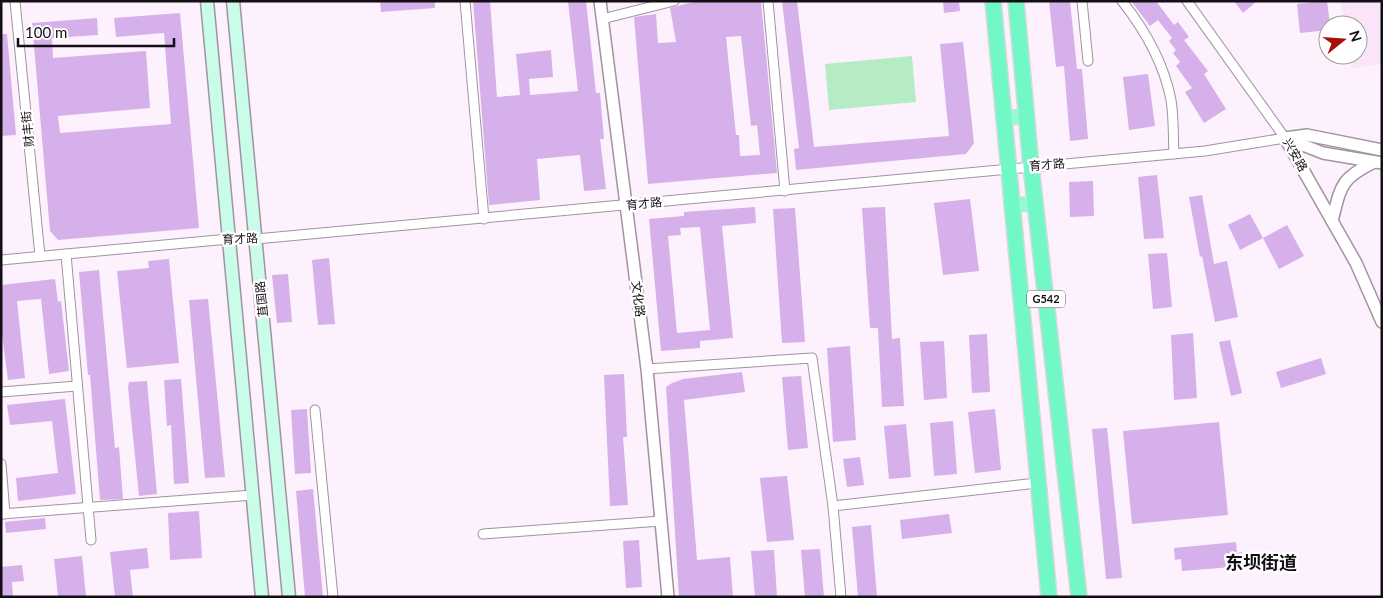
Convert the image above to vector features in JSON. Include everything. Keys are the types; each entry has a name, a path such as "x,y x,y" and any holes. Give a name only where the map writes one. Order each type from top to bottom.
{"highway":[{"name":"G542","path":"993,1 1007,170 1049,597"},
{"name":"G542","path":"1016,1 1035,204 1079,597"}],"main road":[{"path":"207,1 262,597"},
{"name":"苴国路","path":"233,1 289,597"},
{"path":"1003,118 1027,116"},
{"path":"1011,206 1035,204"}],"street":[{"name":"财丰街","path":"15,1 40,256"},
{"path":"465,1 484,219"},
{"name":"文化路","path":"600,1 647,368 668,597"},
{"path":"602,19 674,1"},
{"path":"768,1 785,191"},
{"path":"1082,1 1088,61"},
{"path":"1122,1 1138,20 1159,61 1171,101 1174,154"},
{"name":"兴安路","path":"1187,1 1285,138 1356,263 1382,322"},
{"path":"1285,138 1307,135 1382,150"},
{"name":"育才路","path":"1,260 229,239 256,239 484,219 1007,170 1031,166 1174,154 1285,138"},
{"path":"1285,138 1323,153 1378,163"},
{"path":"1332,221 1341,186 1351,174 1378,163"},
{"path":"66,254 90,540"},
{"path":"647,368 812,358 833,506 841,597"},
{"path":"1,392 78,386"},
{"path":"315,410 333,597"},
{"path":"1,464 3,514 253,495"},
{"path":"833,506 1037,483"},
{"path":"483,534 661,521"}],"shaded area":[{"path":"1341,1 1382,1 1382,64 1353,68 1353,65 1368,65 1368,15 1343,15"}],"green space":[{"path":"912,56 916,102 829,110 825,64"}],"building":[{"path":"380,1 435,1 435,8 381,12"},
{"path":"473,1 490,1 497,97 520,95 516,54 551,50 553,77 529,79 530,95 578,91 568,1 586,1 596,93 600,93 604,139 600,139 606,189 584,191 580,155 537,159 540,200 489,205"},
{"path":"697,1 761,1 777,173 648,184 634,17 656,14 658,43 676,42 670,8","holes":["741,36 751,126 757,125 760,155 740,156 739,135 736,135 726,37"]},
{"path":"782,1 797,1 814,147 949,136 940,44 963,42 974,143 966,154 796,170 794,149 799,148"},
{"path":"943,1 959,1 960,11 944,13"},
{"path":"1049,1 1070,1 1077,69 1082,69 1088,139 1070,141 1064,66 1056,67"},
{"path":"1131,1 1156,1 1174,25 1178,22 1189,37 1184,40 1208,71 1204,74 1226,109 1204,123 1185,92 1192,88 1176,66 1180,62 1173,53 1176,50 1169,41 1172,38 1158,20 1150,26"},
{"path":"1234,1 1257,1 1243,13"},
{"path":"1327,1 1329,15 1318,15 1318,31 1300,33 1297,4"},
{"path":"180,13 199,228 58,240 50,231 32,23 97,18 98,35 52,38 53,58 146,51 150,108 58,116 60,133 171,124 164,33 116,37 114,18"},
{"path":"1,34 7,34 16,135 1,136"},
{"path":"1148,74 1155,126 1129,130 1123,77"},
{"path":"1157,175 1164,238 1144,239 1138,177"},
{"path":"1093,181 1094,216 1070,217 1069,182"},
{"path":"1202,195 1214,264 1227,261 1238,317 1215,322 1189,197"},
{"path":"970,199 979,271 943,275 934,203"},
{"path":"755,207 756,223 722,226 733,338 700,341 700,348 661,351 649,219 684,216 684,212","holes":["700,227 710,330 677,333 668,236 681,235 680,228"]},
{"path":"885,207 892,339 900,338 904,406 882,407 878,328 870,328 862,208"},
{"path":"795,208 805,342 782,343 773,209"},
{"path":"1250,214 1263,238 1240,250 1228,225"},
{"path":"1287,225 1304,256 1279,269 1263,238"},
{"path":"1167,253 1172,307 1153,309 1148,254"},
{"path":"329,258 335,324 318,325 312,260"},
{"path":"169,259 179,363 127,368 117,271 149,268 148,261"},
{"path":"99,270 115,448 119,447 123,499 100,500 90,375 88,375 79,272"},
{"path":"288,274 292,322 277,323 272,275"},
{"path":"55,279 58,302 61,301 69,371 49,374 41,299 17,301 25,378 8,380 1,327 1,285"},
{"path":"208,299 225,477 205,478 189,300"},
{"path":"1193,333 1197,398 1174,400 1171,335"},
{"path":"987,334 990,392 972,393 969,335"},
{"path":"1230,340 1242,393 1231,396 1219,342"},
{"path":"944,341 947,398 924,400 920,342"},
{"path":"850,346 856,440 833,442 827,348"},
{"path":"1321,358 1326,374 1281,388 1276,372"},
{"path":"742,372 745,392 684,400 697,560 730,557 733,597 679,597 666,387 683,379"},
{"path":"624,374 627,437 623,437 628,505 610,506 604,375"},
{"path":"801,376 808,448 788,450 782,377"},
{"path":"181,379 189,483 174,484 171,425 167,426 164,380"},
{"path":"147,381 157,494 139,496 128,387 129,382"},
{"path":"65,399 76,494 18,501 16,478 58,473 52,421 10,425 7,405"},
{"path":"307,409 311,473 295,474 291,410"},
{"path":"995,409 1001,470 975,473 968,412"},
{"path":"953,421 957,474 934,476 930,423"},
{"path":"1219,422 1228,515 1132,524 1123,431"},
{"path":"906,424 911,477 889,479 884,426"},
{"path":"1107,428 1122,578 1106,579 1092,429"},
{"path":"860,457 864,485 847,487 843,459"},
{"path":"787,476 794,540 767,542 760,478"},
{"path":"313,489 323,597 305,597 296,491"},
{"path":"199,511 202,558 170,560 168,513"},
{"path":"949,514 952,533 902,539 900,520"},
{"path":"45,518 46,529 6,533 5,522"},
{"path":"871,525 877,597 858,597 852,527"},
{"path":"639,540 642,587 626,588 623,541"},
{"path":"1236,542 1237,553 1242,552 1244,566 1182,571 1181,559 1175,560 1174,548"},
{"path":"147,548 149,568 130,570 133,597 115,597 110,552"},
{"path":"820,549 824,597 805,597 801,550"},
{"path":"774,550 777,597 755,597 751,551"},
{"path":"82,556 86,597 58,597 54,559"},
{"path":"22,565 24,581 12,582 13,597 1,597 1,567"}],"district":[{"name":"东坝街道","path":"1261,563"}]}
